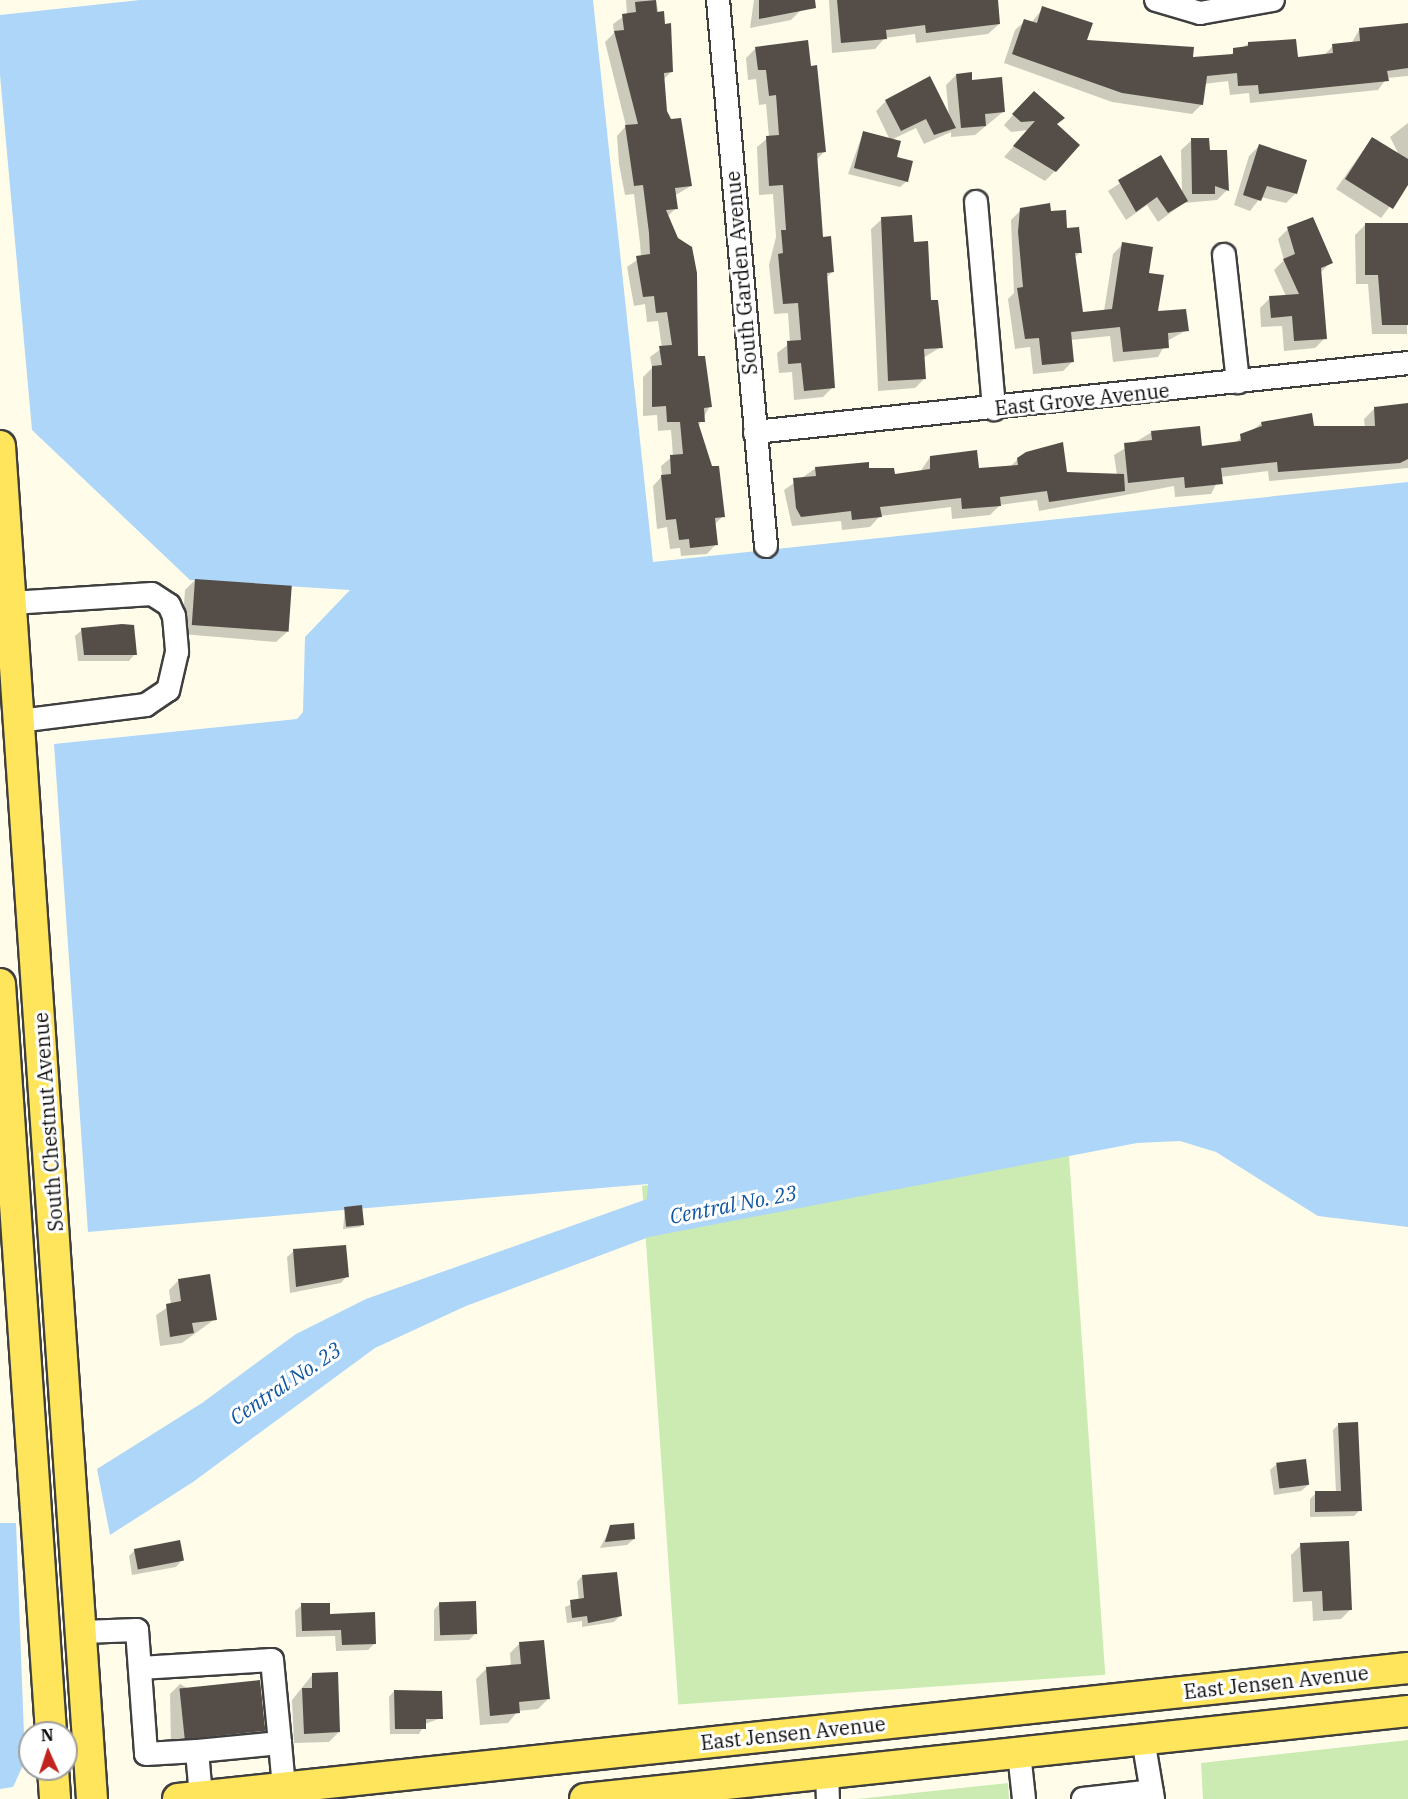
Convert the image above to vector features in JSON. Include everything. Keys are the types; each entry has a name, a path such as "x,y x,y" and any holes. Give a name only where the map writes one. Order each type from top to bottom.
{"main road":[{"name":"South Chestnut Avenue","path":"0,446 8,618 20,721 83,1632 92,1799"},
{"name":"South Chestnut Avenue","path":"0,984 7,1181 50,1721"},
{"name":"East Jensen Avenue","path":"190,1798 1408,1668"},
{"path":"585,1799 828,1786 1019,1753 1408,1711"},
{"path":"54,1781 55,1799"}],"street":[{"name":"South Garden Avenue","path":"718,0 766,546"},
{"path":"1156,0 1200,14 1273,0"},
{"path":"976,202 994,409"},
{"path":"1224,255 1238,382"},
{"name":"East Grove Avenue","path":"755,432 994,409 1408,363"},
{"path":"8,618 152,594 169,605 174,616 177,652 168,690 147,705 20,721"},
{"path":"83,1632 137,1630 146,1754 280,1743"},
{"path":"140,1668 272,1660 284,1788"},
{"path":"1083,1799 1153,1795 1143,1739"},
{"path":"190,1798 197,1751"},
{"path":"1019,1753 1024,1799"}],"green space":[{"path":"1069,1156 1105,1675 678,1705 642,1186"},
{"path":"1408,1740 1408,1799 1203,1799 1201,1763"},
{"path":"1008,1783 1009,1799 857,1799"}],"water":[{"name":"Central No. 23","path":"140,0 593,0 653,562 1408,482 1408,1227 1318,1216 1216,1152 1180,1141 1137,1143 649,1237 466,1306 375,1348 193,1482 110,1535 97,1469 202,1403 296,1334 366,1299 647,1199 648,1184 88,1232 54,744 297,719 303,712 305,637 350,590 190,580 32,430 0,75 0,15"},
{"path":"0,1523 16,1523 23,1721 18,1721 18,1776 13,1787 0,1789"}],"building":[{"path":"656,0 657,12 664,11 665,24 671,23 673,72 664,73 667,111 671,119 681,118 692,186 675,188 678,209 666,210 678,238 692,247 697,273 698,356 705,356 712,407 704,408 705,422 698,422 712,466 719,466 725,517 715,518 718,545 690,548 689,539 679,540 676,519 666,520 661,475 671,474 670,455 683,454 680,422 667,422 666,406 652,407 652,366 662,365 659,346 672,345 667,312 656,313 654,296 643,297 636,256 650,254 649,233 643,185 634,186 625,125 638,124 614,31 624,30 622,14 636,12 635,2"},
{"path":"759,0 815,0 816,8 759,19"},
{"path":"837,0 998,0 1000,24 926,33 925,25 886,30 887,39 841,43"},
{"path":"1042,6 1093,23 1087,40 1194,47 1193,57 1233,54 1233,48 1248,46 1248,42 1296,39 1298,57 1333,53 1332,44 1360,41 1359,28 1408,23 1408,68 1387,71 1389,81 1259,94 1258,85 1238,86 1237,73 1207,76 1203,105 1122,93 1012,54 1024,19 1037,23"},
{"path":"808,40 811,66 817,65 826,152 817,153 823,237 831,236 834,272 827,273 835,388 804,391 801,363 788,364 787,341 801,340 798,303 783,304 778,254 783,253 781,230 786,230 783,185 769,186 766,136 779,135 776,95 769,96 766,70 758,70 755,47"},
{"path":"972,72 972,80 1002,77 1005,112 985,114 986,126 961,128 956,74"},
{"path":"930,76 956,128 934,135 926,119 901,131 885,100"},
{"path":"1034,91 1065,118 1057,124 1080,145 1056,172 1013,146 1035,121 1021,122 1012,114"},
{"path":"863,131 901,141 897,157 913,161 908,182 854,168"},
{"path":"1372,137 1408,159 1408,185 1393,209 1345,179"},
{"path":"1191,138 1209,138 1210,150 1227,150 1229,191 1215,186 1215,194 1192,194"},
{"path":"1259,144 1307,160 1297,194 1267,186 1261,201 1243,195"},
{"path":"1161,155 1188,201 1168,213 1157,197 1136,212 1118,180"},
{"path":"1050,203 1051,211 1066,210 1067,228 1079,227 1082,253 1075,253 1083,312 1112,309 1122,242 1153,247 1149,273 1164,275 1158,311 1186,309 1189,331 1168,333 1169,348 1123,352 1120,327 1071,332 1074,362 1042,365 1039,338 1025,339 1017,288 1023,287 1018,232 1020,208"},
{"path":"912,215 914,242 928,241 931,300 938,300 943,348 924,349 926,379 888,381 881,217"},
{"path":"1313,217 1333,263 1321,268 1327,339 1294,341 1292,316 1271,318 1269,296 1299,294 1283,259 1295,254 1287,227"},
{"path":"1365,223 1408,223 1408,325 1382,325 1378,275 1365,275"},
{"path":"1408,403 1408,459 1400,463 1278,472 1277,462 1221,468 1223,484 1185,488 1184,477 1128,483 1124,443 1152,440 1151,431 1200,426 1202,446 1241,441 1240,434 1262,426 1261,422 1312,413 1314,426 1375,426 1374,407"},
{"path":"1063,442 1067,472 1124,474 1125,491 1049,502 1047,491 1000,497 1001,506 962,509 961,498 880,507 882,517 852,520 851,511 801,517 796,508 793,478 816,476 815,467 869,462 869,468 894,468 895,474 930,469 930,456 977,450 979,468 1018,465 1017,458 1026,452"},
{"path":"195,579 292,586 289,632 192,625"},
{"path":"134,625 137,655 84,655 81,628"},
{"path":"362,1205 364,1225 346,1227 344,1207"},
{"path":"346,1245 349,1277 296,1287 293,1249"},
{"path":"210,1274 217,1320 192,1323 194,1333 170,1337 166,1304 181,1301 178,1279"},
{"path":"1358,1422 1362,1511 1315,1512 1315,1491 1341,1491 1338,1423"},
{"path":"1306,1459 1309,1485 1279,1488 1276,1463"},
{"path":"634,1523 635,1539 605,1542 610,1525"},
{"path":"180,1540 184,1561 138,1570 134,1549"},
{"path":"1349,1541 1352,1610 1323,1611 1322,1591 1303,1592 1300,1543"},
{"path":"617,1572 622,1616 588,1623 587,1616 572,1618 570,1600 584,1598 582,1575"},
{"path":"476,1601 477,1634 440,1635 439,1602"},
{"path":"301,1603 330,1603 330,1614 375,1612 376,1644 342,1645 341,1630 302,1631"},
{"path":"544,1640 550,1699 519,1702 520,1713 490,1716 486,1667 521,1664 519,1642"},
{"path":"338,1672 340,1732 304,1734 302,1688 312,1688 312,1673"},
{"path":"260,1680 265,1731 185,1739 179,1688"},
{"path":"394,1690 442,1691 443,1719 426,1719 426,1729 395,1729"}]}
